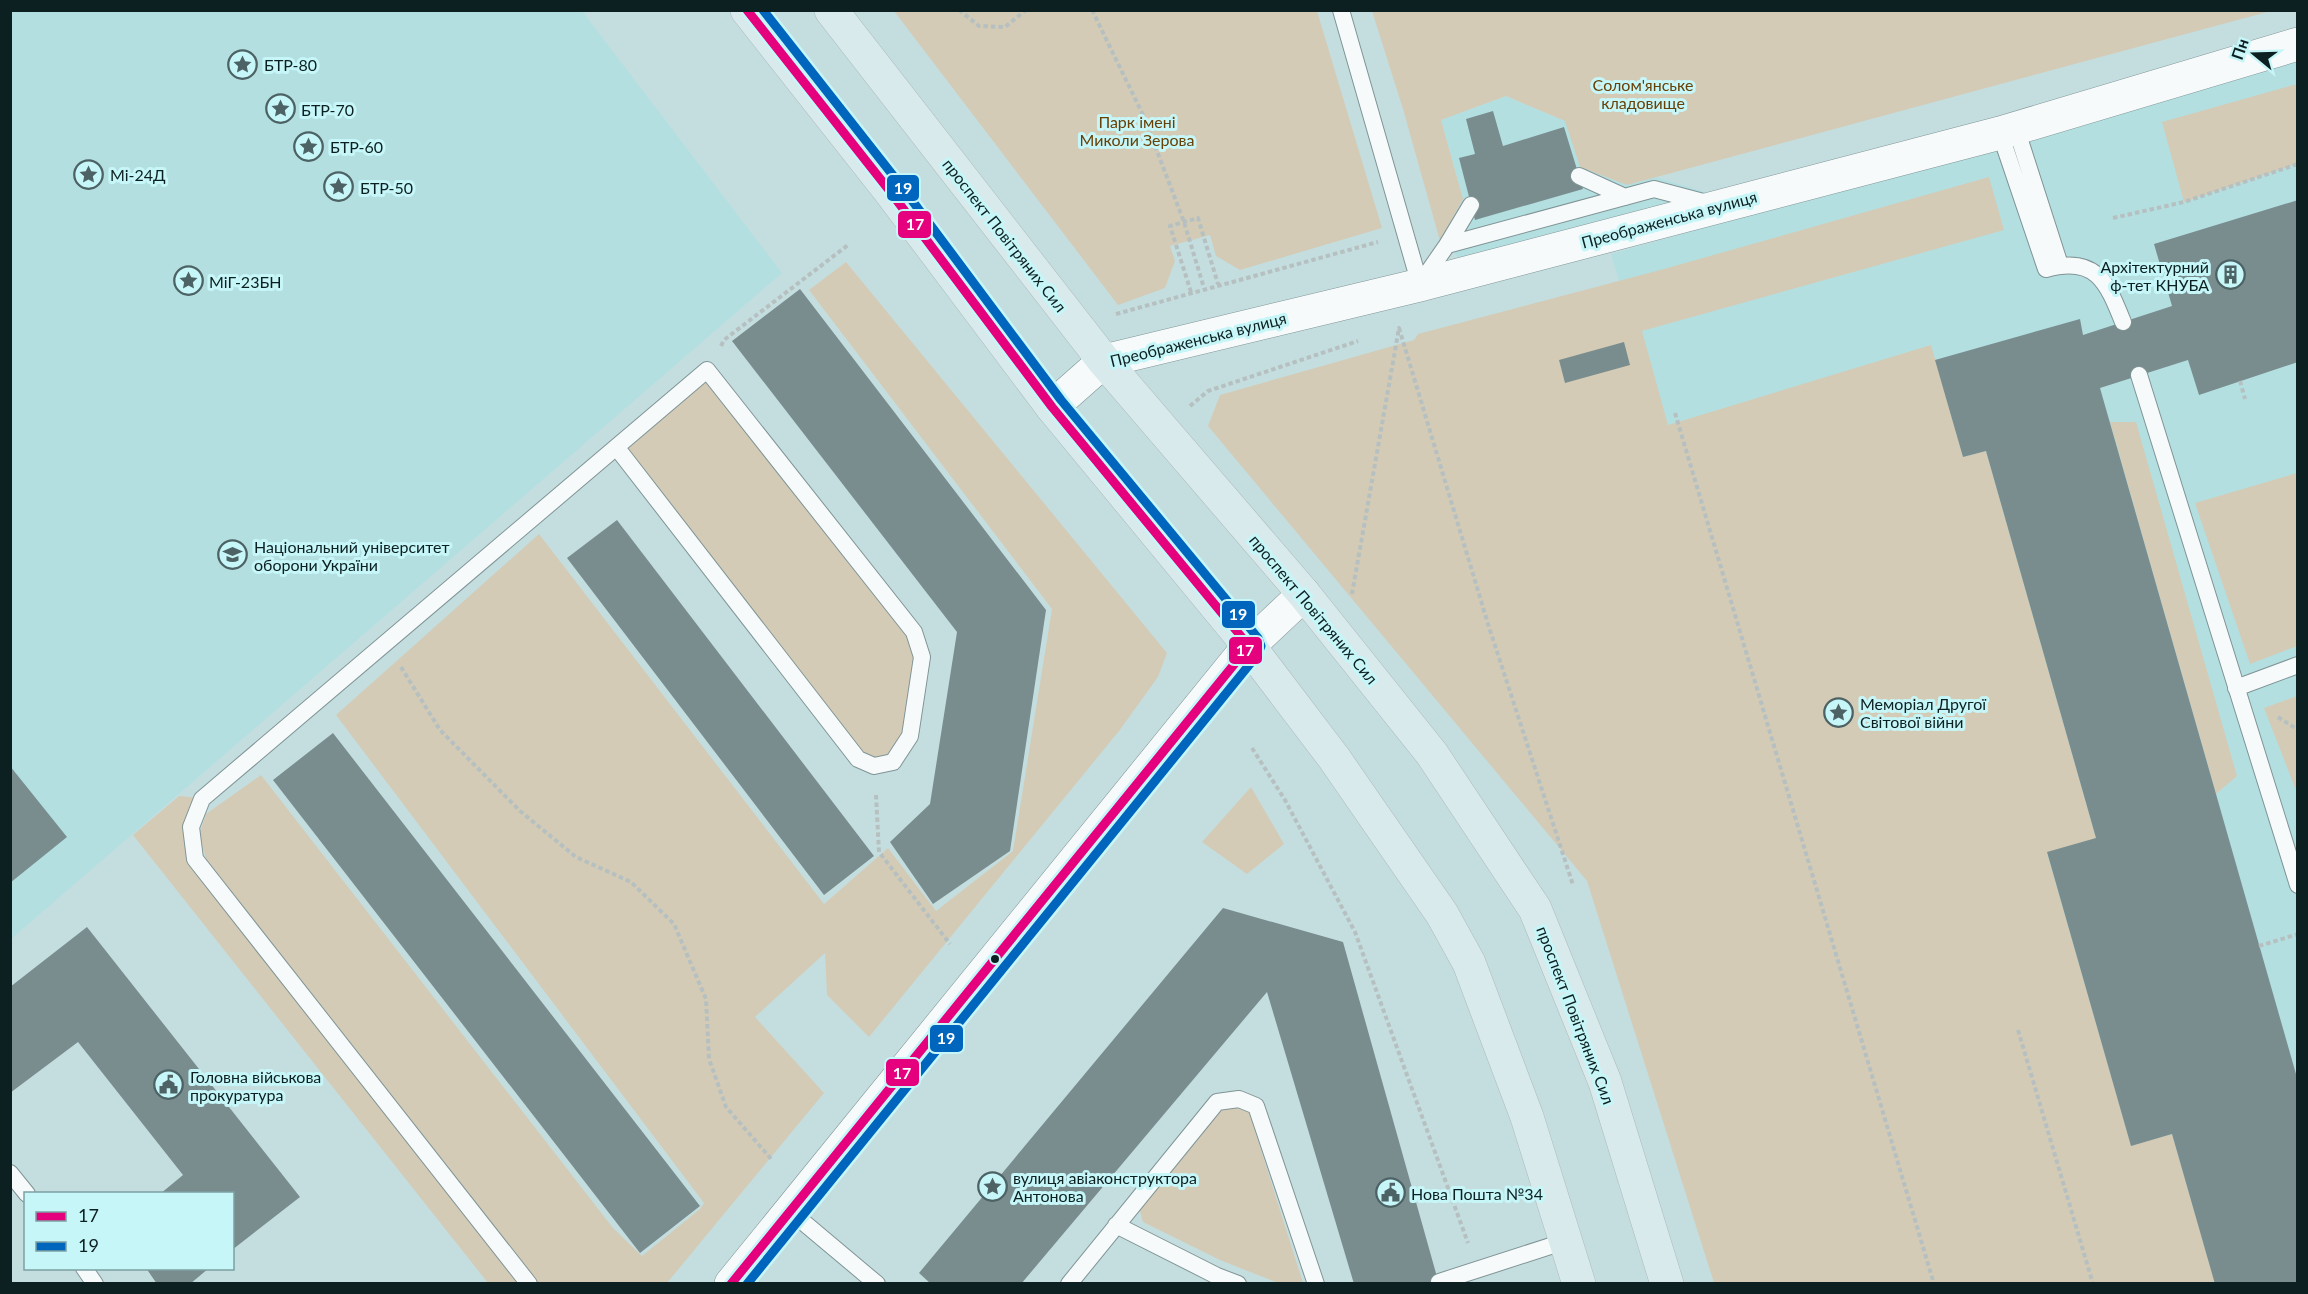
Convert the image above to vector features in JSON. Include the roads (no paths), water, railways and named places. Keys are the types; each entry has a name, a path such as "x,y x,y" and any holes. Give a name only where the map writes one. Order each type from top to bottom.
{"main road":[{"path":"747,10 889,190 1052,407 1249,646 1334,758 1442,914 1469,963 1527,1117 1579,1284"},
{"name":"проспект Повітряних Сил","path":"831,10 1104,361 1304,594 1432,754 1535,909 1605,1082 1667,1284"}],"street":[{"name":"Преображенська вулиця","path":"1052,407 1104,361 1420,285 2008,130 2298,44"},
{"path":"730,1284 1249,646 1304,594"}],"lane":[{"path":"1341,10 1420,285"},
{"path":"2008,130 2046,269 2060,265 2083,266 2102,276 2123,322"},
{"path":"1579,176 1625,197"},
{"path":"1447,245 1654,189 1719,206"},
{"path":"1420,285 1471,205"},
{"path":"529,1284 195,859 191,827 202,798 707,370 914,632 922,657 910,736 892,762 874,766 858,759 617,448"},
{"path":"2139,375 2298,885"},
{"path":"2236,688 2298,665"},
{"path":"1069,1284 1217,1102 1239,1099 1256,1106 1316,1284"},
{"path":"10,1173 25,1192"},
{"path":"790,1211 877,1284"},
{"path":"1116,1225 1216,1276 1238,1284"},
{"path":"1439,1282 1566,1241"},
{"path":"85,1270 95,1284"}],"place":[{"name":"БТР-80","path":"243,64"},
{"name":"БТР-70","path":"280,109"},
{"name":"БТР-60","path":"309,146"},
{"name":"Мі-24Д","path":"89,174"},
{"name":"БТР-50","path":"339,187"},
{"name":"Архітектурний ф-тет КНУБА","path":"2230,275"},
{"name":"МіГ-23БН","path":"188,281"},
{"name":"Національний університет оборони України","path":"233,555"},
{"name":"Меморіал Другої Світової війни","path":"1839,712"},
{"name":"Головна військова прокуратура","path":"169,1085"},
{"name":"вулиця авіаконструктора Антонова","path":"992,1186"},
{"name":"Нова Пошта №34","path":"1390,1193"}],"park label":[{"name":"Солом'янське кладовище","path":"1643,93"},
{"name":"Парк імені Миколи Зерова","path":"1137,130"}]}
